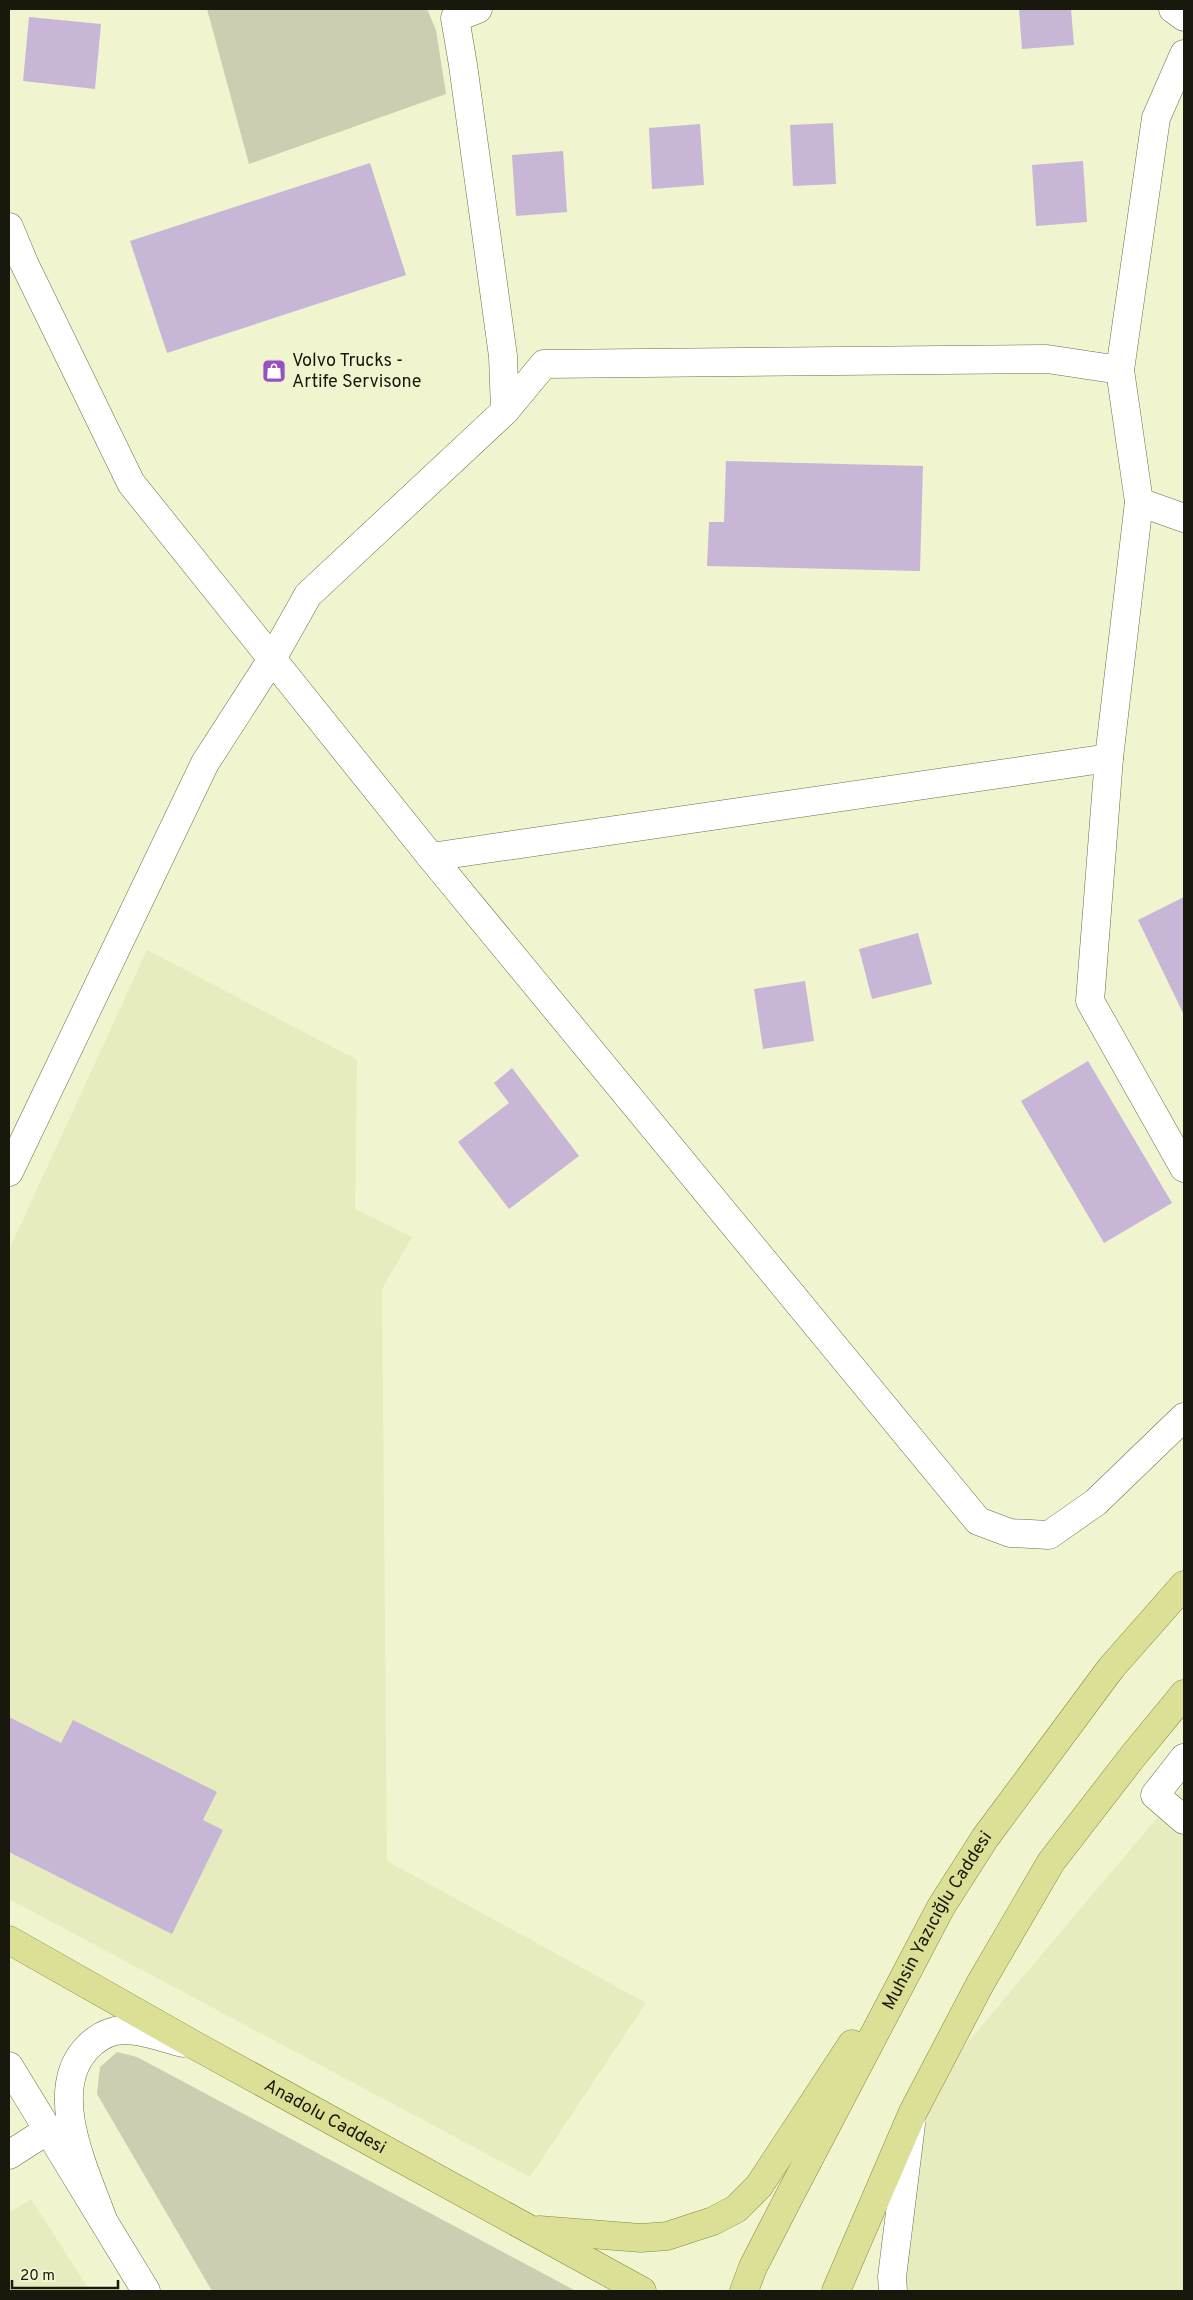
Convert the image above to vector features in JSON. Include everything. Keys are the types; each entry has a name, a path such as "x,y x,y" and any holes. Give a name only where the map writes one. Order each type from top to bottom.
{"main road":[{"name":"Muhsin Yazıcığlu Caddesi","path":"744,2291 753,2267 941,1907 985,1838 1111,1668 1184,1585"},
{"path":"836,2291 913,2112 980,1984 1051,1862 1133,1756 1184,1694"},
{"path":"530,2230 641,2238 667,2236 713,2221 736,2209 759,2186 941,1907"},
{"name":"Anadolu Caddesi","path":"9,1940 196,2046 642,2291"}],"street":[{"path":"478,9 455,18 464,65 503,356 505,412"},
{"path":"1173,9 1184,18"},
{"path":"1184,54 1156,118 1120,370 1138,502 1108,758 1090,1001 1184,1168"},
{"path":"9,227 24,263 131,483 431,857 978,1522 1010,1533 1049,1534 1096,1502 1184,1417"},
{"path":"9,1172 205,763 272,659 308,594 505,412 544,364 1047,359 1120,370"},
{"path":"1138,502 1184,518"},
{"path":"431,857 1108,758"},
{"path":"1184,1758 1156,1795 1184,1820"},
{"path":"102,2220 71,2127 68,2096 72,2074 81,2054 95,2038 115,2031 136,2031 196,2046"},
{"path":"9,2066 146,2291"},
{"path":"892,2291 892,2277 913,2112"},
{"path":"9,2155 48,2130"}],"shaded area":[{"path":"207,9 427,9 436,30 446,94 249,164"},
{"path":"147,950 357,1060 355,1209 412,1237 382,1289 387,1861 646,2003 530,2177 9,1899 9,1250"},
{"path":"1184,1786 1184,2291 902,2291 914,2106"},
{"path":"117,2052 137,2057 576,2291 212,2291 97,2094 100,2067"},
{"path":"31,2199 90,2291 9,2291 9,2213"}],"building":[{"path":"1019,9 1071,9 1074,45 1022,49"},
{"path":"29,17 101,24 95,89 23,81"},
{"path":"833,123 836,184 793,186 790,125"},
{"path":"700,124 704,185 652,189 649,128"},
{"path":"563,151 567,212 516,216 512,155"},
{"path":"1083,161 1087,222 1036,226 1032,165"},
{"path":"370,163 406,275 167,353 130,241"},
{"path":"726,461 923,466 920,571 707,566 709,522 724,522"},
{"path":"1184,897 1184,1015 1138,920"},
{"path":"918,933 932,984 872,999 859,949"},
{"path":"805,981 814,1041 763,1049 754,989"},
{"path":"1088,1061 1172,1203 1104,1243 1021,1101"},
{"path":"512,1068 579,1156 509,1209 458,1142 509,1103 494,1083"},
{"path":"9,1717 61,1743 73,1720 217,1792 203,1820 223,1830 172,1934 9,1852"}],"place":[{"name":"Volvo Trucks - Artife Servisone","path":"274,371"}]}
